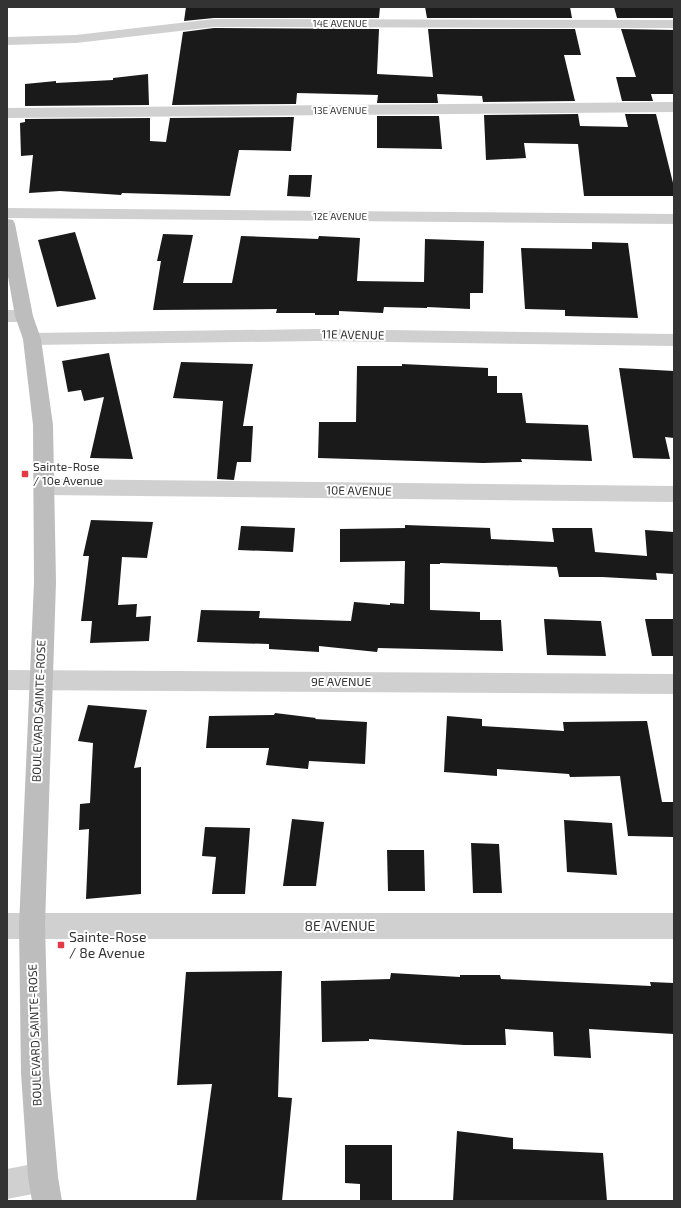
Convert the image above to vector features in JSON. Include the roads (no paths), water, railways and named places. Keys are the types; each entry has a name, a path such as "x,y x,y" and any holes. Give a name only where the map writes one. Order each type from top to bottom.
{"street":[{"name":"14E AVENUE","path":"7,41 76,40 214,23 674,24"},
{"name":"13E AVENUE","path":"7,113 674,107"},
{"name":"12E AVENUE","path":"7,213 674,219"},
{"name":"BOULEVARD SAINTE-ROSE","path":"7,224 16,316 32,340 43,425 45,487 45,582 40,680 20,926 45,1189"},
{"name":"11E AVENUE","path":"32,340 317,335 674,340"},
{"name":"10E AVENUE","path":"45,487 674,494"},
{"name":"9E AVENUE","path":"7,680 674,684"},
{"name":"8E AVENUE","path":"20,926 674,926"},
{"path":"7,1184 45,1189"}],"place":[{"name":"Sainte-Rose / 10e Avenue","path":"25,474"},
{"name":"Sainte-Rose / 8e Avenue","path":"61,945"}]}
